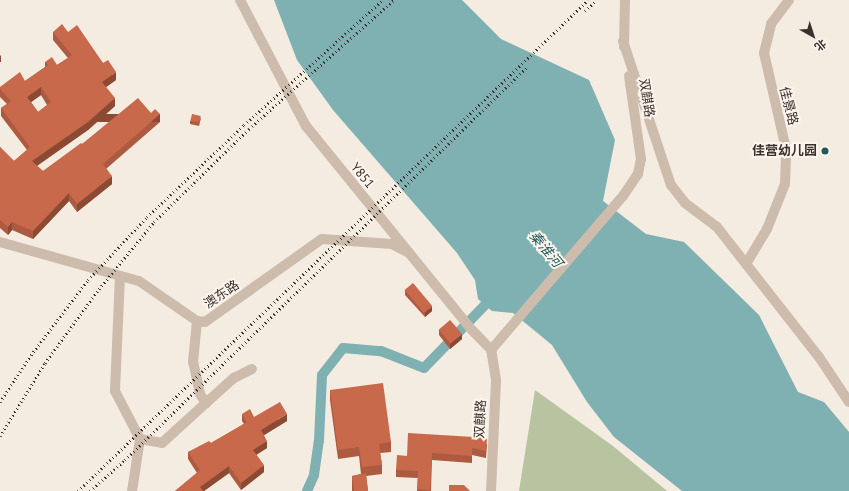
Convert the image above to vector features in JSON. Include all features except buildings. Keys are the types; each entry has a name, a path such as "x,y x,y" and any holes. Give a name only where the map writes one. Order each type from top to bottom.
{"street":[{"name":"Y851","path":"240,0 306,126 472,330 491,350"},
{"name":"双麒路","path":"491,491 496,380 491,350 623,196 638,174 642,158 623,41 625,0"},
{"name":"佳景路","path":"746,264 767,229 785,184 786,149 771,91 764,53 771,24 789,0"},
{"path":"623,41 671,185 685,203 717,227 819,357 849,402"},
{"name":"澳东路","path":"0,242 139,281 197,321 205,322 322,239 392,244 409,253"},
{"path":"120,276 115,391 140,439 132,491"},
{"path":"197,321 193,362 200,394 206,403"},
{"path":"140,439 162,443 234,378 252,369"}],"green space":[{"path":"535,390 613,446 667,491 519,491"}],"water":[{"name":"秦淮河","path":"274,0 462,0 501,39 589,80 615,140 603,201 646,234 684,242 759,315 798,392 824,402 849,432 849,491 682,491 614,437 587,402 552,345 513,313 492,311 478,299 475,280 457,253 333,110 297,60"}],"waterway":[{"path":"307,491 314,475 319,441 322,375 343,348 381,351 424,368 485,305"}],"railway":[{"path":"0,402 31,355 88,280 147,217 244,125 383,0"},
{"path":"0,436 45,363 99,289 154,222 249,129 394,0"},
{"path":"78,491 588,0"},
{"path":"585,11 597,0"},
{"path":"90,491 125,460 528,66"}],"place":[{"name":"佳营幼儿园","path":"825,151"}]}
